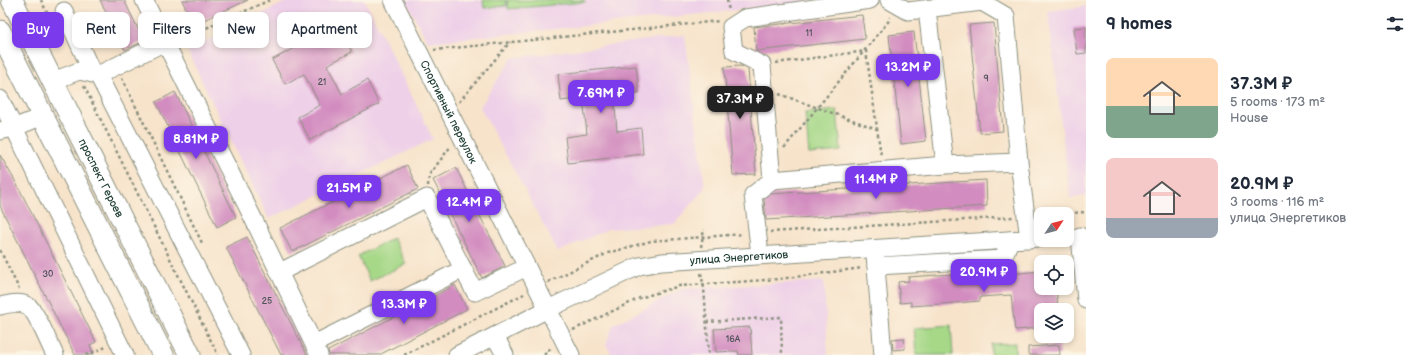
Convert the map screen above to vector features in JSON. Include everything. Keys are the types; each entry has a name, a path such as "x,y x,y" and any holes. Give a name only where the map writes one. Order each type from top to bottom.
{"main road":[{"name":"проспект Героев","path":"12,0 190,355"},
{"path":"0,31 163,355"}],"street":[{"name":"Спортивный переулок","path":"393,0 572,355"},
{"path":"772,180 762,65 734,51 730,27 745,18 870,0"},
{"path":"891,1 908,11 982,2 1006,16 1019,162 1034,234"},
{"path":"150,2 154,12"},
{"path":"927,9 945,165"},
{"path":"64,29 241,355"},
{"path":"53,81 89,74 117,66 153,48"},
{"path":"168,48 280,272 316,349 463,269"},
{"path":"0,99 7,130 121,349"},
{"path":"7,130 43,116"},
{"path":"760,255 753,195 772,180 945,165 1019,162"},
{"path":"280,272 427,198 475,292 527,267"},
{"path":"1078,236 1086,300"},
{"name":"улица Энергетиков","path":"457,355 548,309 639,266 662,262 698,259 1034,239"},
{"path":"876,266 1003,259 1010,240"},
{"path":"875,248 883,355"},
{"path":"0,306 15,303 27,306 36,316 55,355"},
{"path":"495,336 505,355"}],"path":[{"path":"41,0 53,12"},
{"path":"205,30 270,0"},
{"path":"770,163 866,51 888,22 891,1"},
{"path":"420,55 433,50 745,18"},
{"path":"449,113 510,42"},
{"path":"762,65 866,51"},
{"path":"866,51 883,170"},
{"path":"117,66 205,249"},
{"path":"89,74 218,355"},
{"path":"764,89 877,128"},
{"path":"427,198 429,175 461,135"},
{"path":"1074,213 1086,212"},
{"path":"704,229 698,259 703,284 709,355"},
{"path":"0,250 27,306"},
{"path":"544,355 563,336 640,298 679,286 780,279 876,266"},
{"path":"706,322 781,317 782,355"},
{"path":"86,355 121,349"}],"shaded area":[{"path":"290,0 365,0 371,12 277,12 277,48 372,48 372,14 433,139 269,219 187,50 191,48 205,48 205,41 213,37 213,48 269,48 269,12 265,12"},
{"path":"405,0 815,0 729,11 428,42"},
{"path":"1086,6 1086,196 1070,198 1048,11"},
{"path":"685,35 705,188 674,224 608,229 558,252 480,107 512,58"},
{"path":"824,281 828,355 612,355 606,345 613,325 682,289"}],"green space":[{"path":"483,0 506,0 506,6 484,8"},
{"path":"507,0 584,0 585,2 508,9"},
{"path":"837,110 841,151 809,154 805,113"},
{"path":"393,238 406,264 370,281 358,256"},
{"path":"951,325 953,355 916,355 914,328"},
{"path":"1015,343 1015,355 991,355 991,344"}],"building":[{"path":"100,0 124,0 130,12 106,12"},
{"path":"182,0 248,0 222,12 213,12 213,16 205,20 205,12 187,12"},
{"path":"130,12 138,29 138,44 130,48"},
{"path":"862,15 865,39 756,51 754,27"},
{"path":"994,23 1003,131 980,133 969,25"},
{"path":"1086,27 1086,53 1077,54 1074,28"},
{"path":"914,32 926,141 901,144 889,35"},
{"path":"295,48 350,48 352,52 327,65 342,94 367,80 379,104 310,140 298,117 320,105 304,74 285,84 272,60"},
{"path":"636,66 639,93 614,95 617,131 641,128 643,154 568,163 565,137 587,134 583,98 561,101 558,74"},
{"path":"741,66 748,69 756,174 733,175 724,67"},
{"path":"175,92 236,217 217,227 156,102"},
{"path":"0,155 18,186 96,342 90,345 94,355 75,355 0,206"},
{"path":"407,165 418,189 292,252 280,228"},
{"path":"456,168 505,266 482,278 433,180"},
{"path":"986,180 987,206 766,220 764,199 770,194"},
{"path":"247,237 307,355 281,355 226,247"},
{"path":"981,272 981,277 1009,276 1009,274 1034,272 1034,295 1057,295 1058,303 1034,303 1034,329 1015,330 1011,295 980,297 980,301 955,303 911,306 911,302 900,303 898,282 909,281 908,277"},
{"path":"455,285 467,309 379,355 329,355 328,351"},
{"path":"750,327 752,355 739,355 738,351 716,352 714,329"},
{"path":"904,338 905,349 893,350 892,339"},
{"path":"1059,345 1060,355 1028,355 1028,347"}]}
